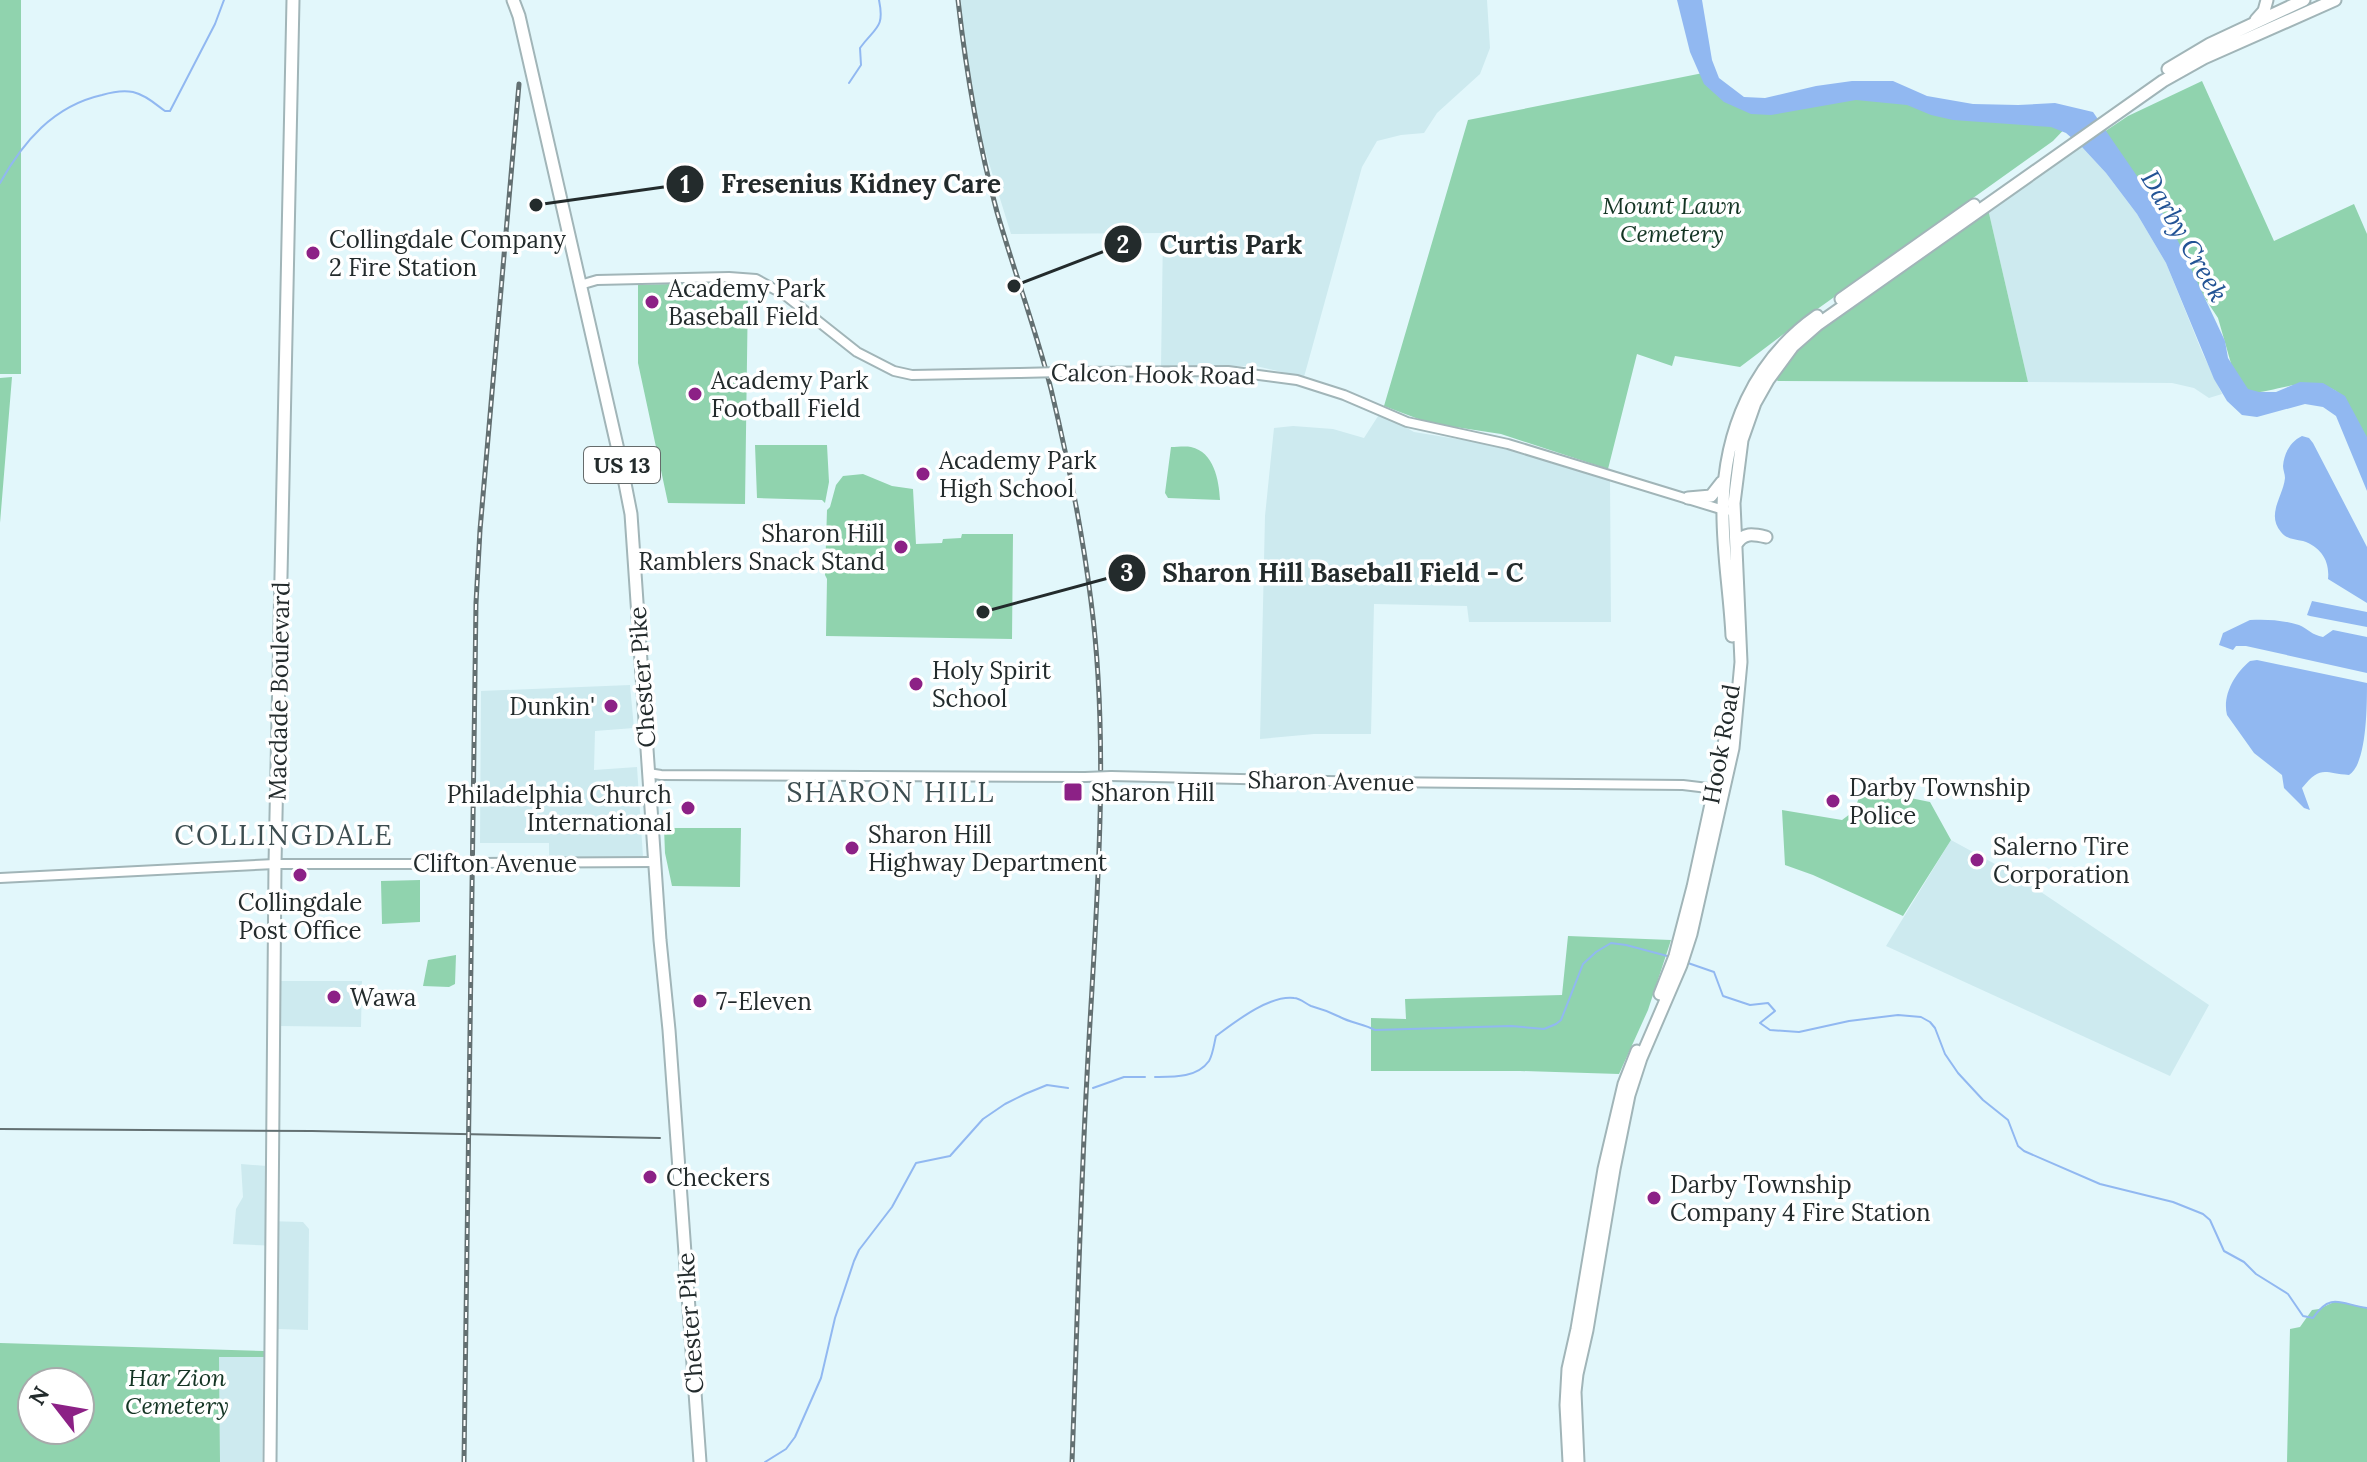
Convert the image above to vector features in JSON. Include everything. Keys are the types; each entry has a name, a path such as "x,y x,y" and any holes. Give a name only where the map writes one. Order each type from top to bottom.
{"main road":[{"name":"Macdade Boulevard","path":"270,1462 275,864 293,0"},
{"name":"Chester Pike","path":"513,0 524,35 630,507 700,1462"},
{"path":"2251,25 2262,14 2267,0"},
{"path":"2111,113 2185,59 2304,0"},
{"path":"2111,113 2190,65 2335,0"},
{"name":"Hook Road","path":"1578,1462 1577,1374 1626,1109 1641,1058 1678,960 1693,887 1733,748 1741,671 1735,483 1747,423 1768,380 1793,346 1817,325 2111,113"},
{"name":"Hook Road","path":"1719,790 1734,662 1723,509 1726,466 1733,432 1749,394 1762,371 1787,340 1806,324 2065,146"},
{"path":"1688,498 1706,498 1716,493 1726,466"},
{"path":"1735,546 1746,535 1766,537"},
{"name":"Hook Road","path":"1569,1462 1568,1369 1604,1169 1624,1084 1678,960"}],"street":[{"name":"Calcon Hook Road","path":"580,285 597,280 756,279 785,295 857,352 894,371 912,375 1228,371 1297,380 1333,391 1407,422 1508,444 1735,514"},
{"name":"Sharon Avenue","path":"648,773 1683,785 1719,790"},
{"name":"Clifton Avenue","path":"0,878 275,864 654,862"}],"shaded area":[{"path":"958,0 1487,0 1490,48 1480,74 1437,113 1424,133 1377,141 1362,167 1304,377 1256,366 1161,367 1163,233 1011,234 975,118"},
{"path":"2081,146 2137,214 2166,263 2222,394 2209,398 2194,388 2172,383 2028,382 1987,205"},
{"path":"1380,413 1414,432 1506,447 1610,479 1611,622 1469,622 1467,606 1374,604 1371,734 1314,734 1260,739 1265,516 1274,428 1333,429 1364,438"},
{"path":"630,685 634,728 595,731 594,770 637,767 643,857 549,858 549,843 480,843 481,691"},
{"path":"1951,840 2017,876 2209,1005 2170,1076 1886,946"},
{"path":"280,981 362,981 361,1027 279,1026"},
{"path":"241,1164 267,1166 266,1221 303,1222 309,1229 308,1330 278,1329 279,1246 233,1244 236,1209 243,1197"},
{"path":"219,1356 264,1357 262,1462 220,1462"}],"green space":[{"path":"0,0 21,0 21,374 0,374"},
{"name":"Mount Lawn Cemetery","path":"1708,72 1749,105 1828,93 2073,120 2053,141 1740,367 1675,356 1672,366 1637,354 1608,469 1501,434 1429,423 1384,406 1468,120"},
{"path":"2202,81 2274,241 2354,204 2367,234 2367,444 2343,397 2333,389 2298,384 2249,393 2232,367 2218,318 2193,280 2167,220 2104,132 2128,116"},
{"path":"1988,209 2028,382 1778,381 1774,378 1803,342"},
{"path":"744,283 748,288 745,504 668,503 638,363 638,285"},
{"path":"12,377 0,523 0,378"},
{"path":"755,445 827,445 829,482 825,503 822,500 757,498"},
{"path":"1171,447 1191,447 1205,455 1214,468 1220,500 1168,498 1165,493"},
{"path":"863,474 892,486 913,489 916,544 942,543 943,539 961,538 962,534 1013,534 1012,639 826,636 827,510 836,485 843,476"},
{"path":"1866,789 1930,802 1951,840 1903,916 1785,865 1782,810 1842,820 1854,811 1861,792"},
{"path":"664,828 741,828 740,887 672,886 665,853"},
{"path":"420,880 420,922 382,924 381,881"},
{"path":"1568,936 1671,940 1648,1010 1619,1074 1371,1071 1371,1018 1406,1019 1405,999 1562,995"},
{"path":"456,955 455,984 449,987 423,986 428,960"},
{"path":"2336,1301 2367,1308 2367,1462 2287,1462 2290,1329 2300,1327 2312,1310"},
{"name":"Har Zion Cemetery","path":"0,1343 264,1351 264,1357 219,1357 220,1462 0,1462"}],"water":[{"path":"1677,0 1702,0 1712,60 1719,78 1744,97 1765,98 1852,81 1893,81 1927,96 1973,104 2055,103 2093,112 2170,224 2225,341 2228,358 2248,389 2276,392 2300,382 2323,383 2345,396 2367,437 2367,491 2336,416 2323,407 2305,404 2257,417 2242,415 2227,401 2214,379 2166,263 2137,214 2106,173 2066,133 2051,127 1953,120 1907,105 1856,100 1771,115 1751,114 1724,102 1704,84 1690,52"},
{"path":"2302,436 2313,443 2367,547 2367,603 2328,579 2326,561 2315,547 2285,536 2277,525 2275,512 2284,485 2285,457 2291,444"},
{"path":"2312,601 2367,612 2367,627 2307,615"},
{"path":"2250,620 2293,623 2323,637 2333,630 2367,637 2367,673 2246,646 2236,646 2233,650 2219,645 2223,633"},
{"path":"2257,660 2367,683 2365,734 2355,769 2349,775 2318,773 2308,781 2302,788 2310,810 2284,788 2282,775 2254,753 2227,715 2226,700 2231,685 2244,666"}],"waterway":[{"path":"0,183 29,140 41,128 84,100 129,91 170,111 215,24 224,0"},
{"path":"849,83 861,65 860,48 880,22 879,0"},
{"path":"1155,1077 1198,1071 1209,1061 1216,1036 1253,1011 1284,998 1298,999 1375,1030 1511,1026 1544,1029 1561,1020 1583,964 1611,943 1671,957"},
{"path":"1688,963 1714,972 1723,996 1750,1005 1768,1003 1775,1011 1760,1023 1770,1030 1799,1032 1849,1021 1898,1015 1921,1017 1935,1028 1945,1054 1958,1073 1983,1100 2008,1120 2018,1146 2024,1151 2100,1184 2173,1202 2203,1214 2210,1220 2224,1251 2288,1294 2303,1316 2313,1318 2331,1302 2367,1308"},
{"path":"1093,1088 1124,1077 1145,1077"},
{"path":"765,1462 786,1449 795,1437 821,1378 835,1318 854,1261 892,1207 916,1163 950,1156 983,1119 1025,1094 1047,1085 1068,1088"}],"tram line":[{"path":"0,1129 660,1138"}],"railway":[{"path":"958,0 973,106 990,186 1045,367 1069,468 1091,601 1097,659 1100,838 1082,1172 1072,1462"},
{"path":"464,1462 476,603 519,84"}],"place":[{"name":"Fresenius Kidney Care","path":"536,205"},
{"name":"Collingdale Company 2 Fire Station","path":"313,253"},
{"name":"Curtis Park","path":"1014,286"},
{"name":"Academy Park Baseball Field","path":"652,302"},
{"name":"Academy Park Football Field","path":"695,394"},
{"name":"Academy Park High School","path":"923,474"},
{"name":"Sharon Hill Ramblers Snack Stand","path":"901,547"},
{"name":"Sharon Hill Baseball Field - C","path":"983,612"},
{"name":"Holy Spirit School","path":"916,684"},
{"name":"Dunkin'","path":"611,706"},
{"name":"Sharon Hill","path":"1073,792"},
{"name":"Darby Township Police","path":"1833,801"},
{"name":"Philadelphia Church International","path":"688,808"},
{"name":"Sharon Hill Highway Department","path":"852,848"},
{"name":"Salerno Tire Corporation","path":"1977,860"},
{"name":"Collingdale Post Office","path":"300,875"},
{"name":"Wawa","path":"334,997"},
{"name":"7-Eleven","path":"700,1001"},
{"name":"Checkers","path":"650,1177"},
{"name":"Darby Township Company 4 Fire Station","path":"1654,1198"}],"district":[{"name":"SHARON HILL","path":"891,792"},
{"name":"COLLINGDALE","path":"284,835"}],"water label":[{"name":"Darby Creek","path":"2185,236"}]}
